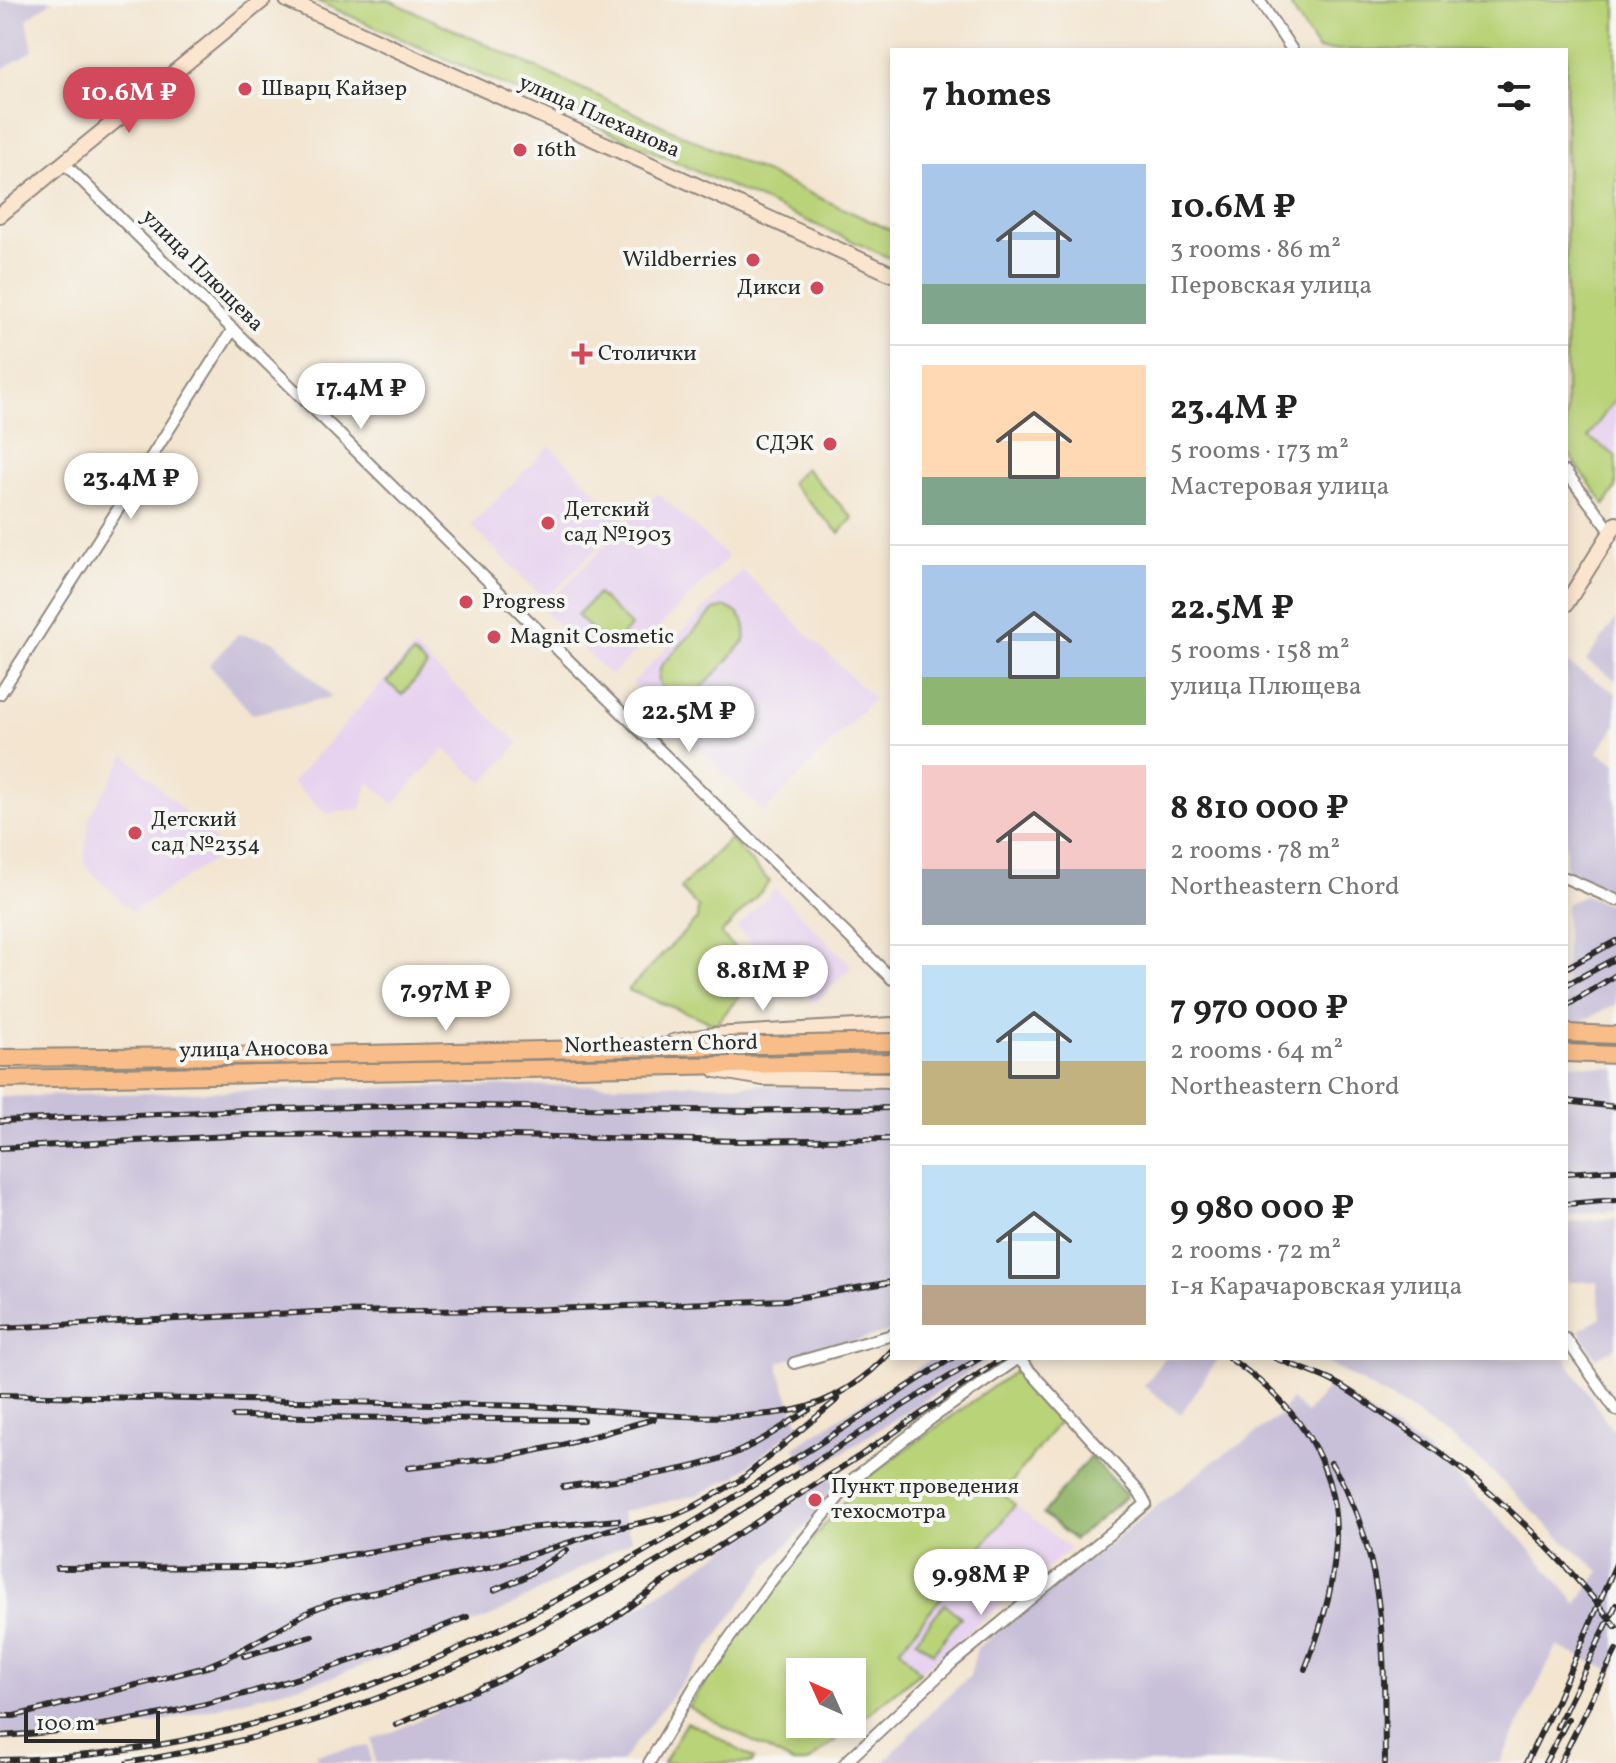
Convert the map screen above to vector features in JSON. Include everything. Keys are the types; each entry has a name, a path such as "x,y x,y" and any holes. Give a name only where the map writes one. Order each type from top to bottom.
{"main road":[{"path":"1568,1033 1616,1035"},
{"name":"Northeastern Chord","path":"0,1060 890,1043"},
{"path":"1568,1053 1616,1055"},
{"name":"Northeastern Chord","path":"0,1078 890,1061"}],"street":[{"path":"0,215 263,0"},
{"name":"улица Плеханова","path":"287,0 890,273"},
{"path":"1259,0 1291,48"},
{"name":"улица Плющева","path":"65,164 890,977"},
{"path":"0,694 233,329"},
{"path":"1568,474 1614,528 1571,586"},
{"path":"1568,879 1616,900"},
{"path":"638,1047 713,1035 890,1025"},
{"name":"улица Аносова","path":"0,1060 890,1043"},
{"name":"улица Аносова","path":"0,1078 890,1061"},
{"path":"692,1067 763,1078 890,1080"},
{"path":"794,1363 890,1336"},
{"path":"1568,1342 1616,1410"},
{"path":"649,1763 676,1715 768,1585 853,1479 932,1418 1016,1360"},
{"path":"845,1763 952,1663 1146,1504 1140,1493 1021,1360"}],"shaded area":[{"path":"0,0 53,0 27,19 33,51 0,70"},
{"path":"1616,398 1616,456 1588,437"},
{"name":"Детский сад №1903","path":"550,446 625,520 545,600 471,525"},
{"path":"658,493 728,557 611,676 542,609"},
{"path":"742,570 874,699 764,812 632,683"},
{"path":"1616,619 1616,680 1586,661"},
{"path":"238,634 274,641 332,697 252,714 209,665"},
{"path":"414,648 519,743 483,783 444,749 394,804 369,782 361,809 326,814 292,782"},
{"path":"1568,664 1616,693 1616,725 1598,752 1616,764 1616,878 1608,889 1568,870"},
{"path":"126,755 226,852 132,912 84,864 89,817"},
{"path":"775,889 852,966 815,1003 737,928"},
{"path":"1584,895 1616,907 1616,1004 1568,1028 1568,903"},
{"path":"1568,1063 1616,1069 1616,1210 1568,1214"},
{"path":"683,1084 890,1087 890,1332 779,1362 779,1370 799,1425 736,1476 697,1495 621,1512 632,1540 495,1615 333,1677 148,1725 65,1738 0,1741 0,1097"},
{"path":"1616,1218 1616,1347 1596,1358 1579,1330 1601,1317 1597,1282 1568,1282 1568,1223"},
{"path":"929,1360 988,1360 812,1472 794,1447"},
{"path":"1163,1360 1217,1360 1181,1414 1144,1386"},
{"path":"1322,1360 1566,1360 1616,1431 1616,1665 1613,1672 1557,1646 1500,1763 883,1763 970,1676 977,1648 1214,1461 1281,1414 1291,1399 1306,1413 1329,1387 1426,1449 1517,1534 1577,1604 1600,1571 1566,1543 1483,1463 1409,1409"},
{"path":"830,1478 840,1490 769,1564 620,1763 375,1763 372,1739 563,1651 641,1606"},
{"path":"1015,1505 1070,1549 920,1672 899,1649"},
{"path":"369,1746 371,1763 319,1763 316,1754"}],"green space":[{"path":"315,0 389,0 890,230 890,258"},
{"path":"1287,0 1616,0 1616,398 1588,437 1616,456 1616,488 1605,505 1568,453 1568,48 1317,48"},
{"path":"805,468 853,518 839,533 790,483"},
{"path":"598,594 631,626 610,647 577,615"},
{"path":"726,607 743,620 745,641 695,693 679,700 671,697 660,684 661,666 714,610"},
{"path":"413,654 427,666 402,695 387,682"},
{"path":"730,839 770,882 721,934 759,973 716,1024 628,990 697,919 698,907 680,888"},
{"path":"1016,1370 1060,1420 1003,1494 1015,1505 900,1649 920,1672 866,1715 866,1658 786,1658 786,1738 838,1738 807,1763 793,1763 688,1707 775,1583 862,1481"},
{"path":"1090,1456 1127,1496 1074,1540 1043,1514"},
{"path":"944,1604 961,1617 933,1653 916,1640"},
{"path":"686,1722 754,1759 752,1763 663,1763"}],"railway":[{"path":"1568,967 1616,941"},
{"path":"1568,984 1616,958"},
{"path":"1568,1005 1616,975"},
{"path":"1568,1101 1616,1107"},
{"path":"0,1121 424,1105 746,1111 890,1108"},
{"path":"0,1148 249,1135 425,1134 741,1141 890,1139"},
{"path":"1568,1173 1616,1170"},
{"path":"1568,1204 1616,1200"},
{"path":"0,1328 316,1312 525,1310 785,1300 890,1282"},
{"path":"0,1395 528,1406 731,1417 795,1410 822,1402 860,1379 890,1352"},
{"path":"0,1760 133,1749 260,1722 383,1680 502,1628 618,1566 731,1499 949,1360"},
{"path":"127,1763 250,1738 322,1718 435,1675 508,1642 662,1559 977,1360"},
{"path":"396,1725 507,1676 603,1626 657,1586 861,1455 999,1360"},
{"path":"1232,1360 1269,1390 1300,1423 1320,1459 1332,1496 1336,1536 1332,1578 1322,1622 1305,1669"},
{"path":"1280,1360 1345,1388 1449,1459 1538,1537 1616,1627"},
{"path":"205,1667 229,1657 310,1611 335,1601 492,1567 608,1530 673,1516 742,1479 838,1399"},
{"path":"563,1487 646,1476 728,1456 770,1435 809,1410"},
{"path":"234,1416 583,1420"},
{"path":"408,1468 506,1457 654,1419"},
{"path":"1331,1463 1350,1497 1373,1570 1383,1647 1385,1763"},
{"path":"57,1568 271,1567 516,1529 618,1520"},
{"path":"494,1590 523,1578 567,1550"},
{"path":"1526,1763 1616,1564"},
{"path":"1557,1727 1616,1605"},
{"path":"0,1736 120,1722 238,1696 354,1660 467,1617"},
{"path":"244,1656 312,1636"},
{"path":"1560,1763 1616,1650"},
{"path":"0,1716 14,1716 214,1665"},
{"path":"1545,1763 1568,1719"}],"place":[{"name":"Шварц Кайзер","path":"245,89"},
{"name":"16th","path":"520,150"},
{"name":"Wildberries","path":"753,260"},
{"name":"Дикси","path":"817,288"},
{"name":"Столички","path":"582,354"},
{"name":"СДЭК","path":"830,444"},
{"name":"Детский сад №1903","path":"548,523"},
{"name":"Progress","path":"466,602"},
{"name":"Magnit Cosmetic","path":"494,637"},
{"name":"Детский сад №2354","path":"135,833"},
{"name":"Пункт проведения техосмотра","path":"815,1500"}]}
